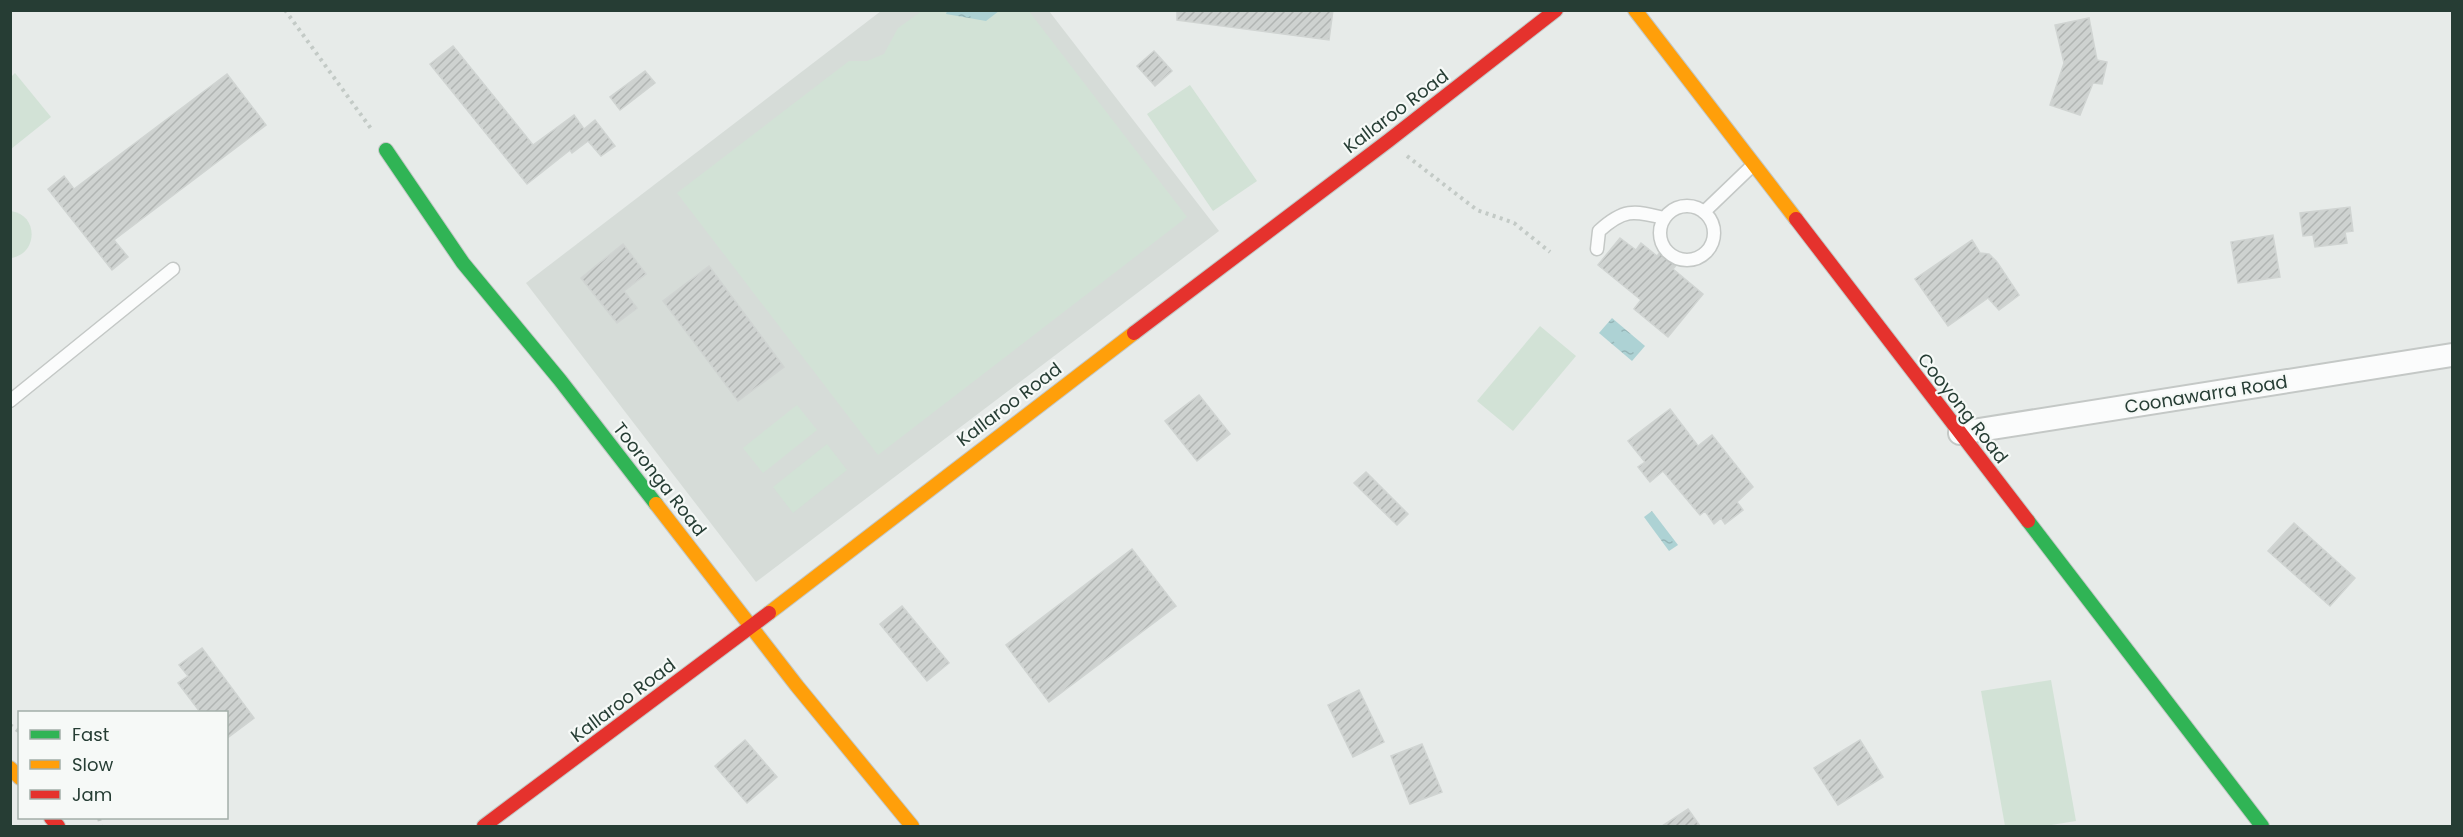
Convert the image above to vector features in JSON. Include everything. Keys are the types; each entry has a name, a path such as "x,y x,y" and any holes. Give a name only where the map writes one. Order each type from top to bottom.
{"street":[{"name":"Kallaroo Road","path":"484,826 752,626 977,451 1388,141 1556,10"},
{"name":"Cooyong Road","path":"1635,10 2262,826"},
{"name":"Tooronga Road","path":"386,150 463,263 560,380 912,826"},
{"name":"Coonawarra Road","path":"1960,433 2452,355"}],"lane":[{"path":"1704,212 1754,164"},
{"path":"1686,206 1696,207 1704,212 1713,224 1715,233 1712,245 1700,257 1691,260 1676,258 1665,249 1660,232 1664,218 1676,208 1686,206"},
{"path":"1597,249 1599,231 1614,218 1629,211 1664,218"},
{"path":"10,400 174,269"}],"path":[{"path":"285,10 386,150"},
{"path":"1388,141 1477,210 1514,222 1550,252"}],"shaded area":[{"path":"881,11 1049,11 1219,231 756,582 526,283"}],"green space":[{"path":"1028,10 1187,217 878,455 677,193 849,61 867,61 884,54 898,28 922,11"},
{"path":"15,73 51,117 11,149 11,77"},
{"path":"1190,85 1257,181 1213,211 1147,114"},
{"path":"11,211 27,219 32,234 26,250 11,258"},
{"path":"1540,326 1576,356 1513,431 1477,401"},
{"path":"797,405 817,430 763,473 743,448"},
{"path":"827,444 847,470 793,513 773,487"},
{"path":"2051,680 2076,821 2045,826 2005,826 1981,691"}],"water":[{"path":"947,10 999,11 986,21 946,14"},
{"path":"1612,318 1645,346 1632,361 1599,333"},
{"path":"1652,511 1678,545 1669,551 1644,517"}],"building":[{"path":"1177,10 1333,10 1329,40 1177,20"},
{"path":"2089,18 2097,60 2107,62 2102,84 2093,83 2080,115 2050,105 2064,63 2055,25"},
{"path":"453,46 533,145 574,115 584,129 595,120 615,146 601,156 588,141 572,153 570,150 527,184 430,64"},
{"path":"1154,51 1172,71 1155,86 1137,66"},
{"path":"645,71 655,83 620,110 610,97"},
{"path":"227,74 266,125 114,240 128,257 112,270 48,189 64,176 74,189"},
{"path":"2350,207 2353,231 2345,232 2347,243 2315,247 2313,235 2303,236 2300,213"},
{"path":"2273,235 2280,277 2238,283 2231,242"},
{"path":"1620,238 1636,250 1641,243 1657,256 1667,244 1683,257 1673,269 1703,294 1668,337 1634,309 1641,300 1598,265"},
{"path":"1972,240 1980,253 1989,254 1997,262 2019,295 1999,310 1988,298 1948,326 1915,279"},
{"path":"623,244 646,274 624,291 637,308 617,323 581,278"},
{"path":"709,266 784,367 738,401 663,301"},
{"path":"1199,395 1230,434 1197,461 1165,421"},
{"path":"1670,409 1698,446 1712,435 1753,487 1737,502 1743,510 1725,524 1721,518 1714,524 1705,511 1700,515 1663,471 1650,482 1638,467 1645,462 1628,441"},
{"path":"1366,472 1408,514 1397,525 1354,483"},
{"path":"2294,523 2355,578 2330,606 2268,551"},
{"path":"1132,549 1176,606 1049,702 1006,645"},
{"path":"902,606 949,663 927,681 880,624"},
{"path":"202,648 254,718 228,738 228,711 199,711 178,683 188,676 179,665"},
{"path":"1359,690 1384,742 1353,757 1328,705"},
{"path":"745,740 777,777 747,803 715,766"},
{"path":"1860,740 1883,777 1838,805 1814,768"},
{"path":"1422,744 1442,792 1410,804 1391,756"},
{"path":"1688,809 1700,826 1662,826"}],"traffic: fast":[{"path":"386,150 463,263 560,380 656,504"},
{"path":"2028,521 2262,826"}],"traffic: slow":[{"path":"1635,10 1796,219"},
{"path":"769,613 1134,333"},
{"path":"656,504 797,686 912,826"},
{"path":"10,768 18,776"}],"traffic: jam":[{"path":"1134,333 1388,141 1556,10"},
{"path":"1796,219 2028,521"},
{"path":"484,826 769,613"},
{"path":"52,819 58,826"}]}
